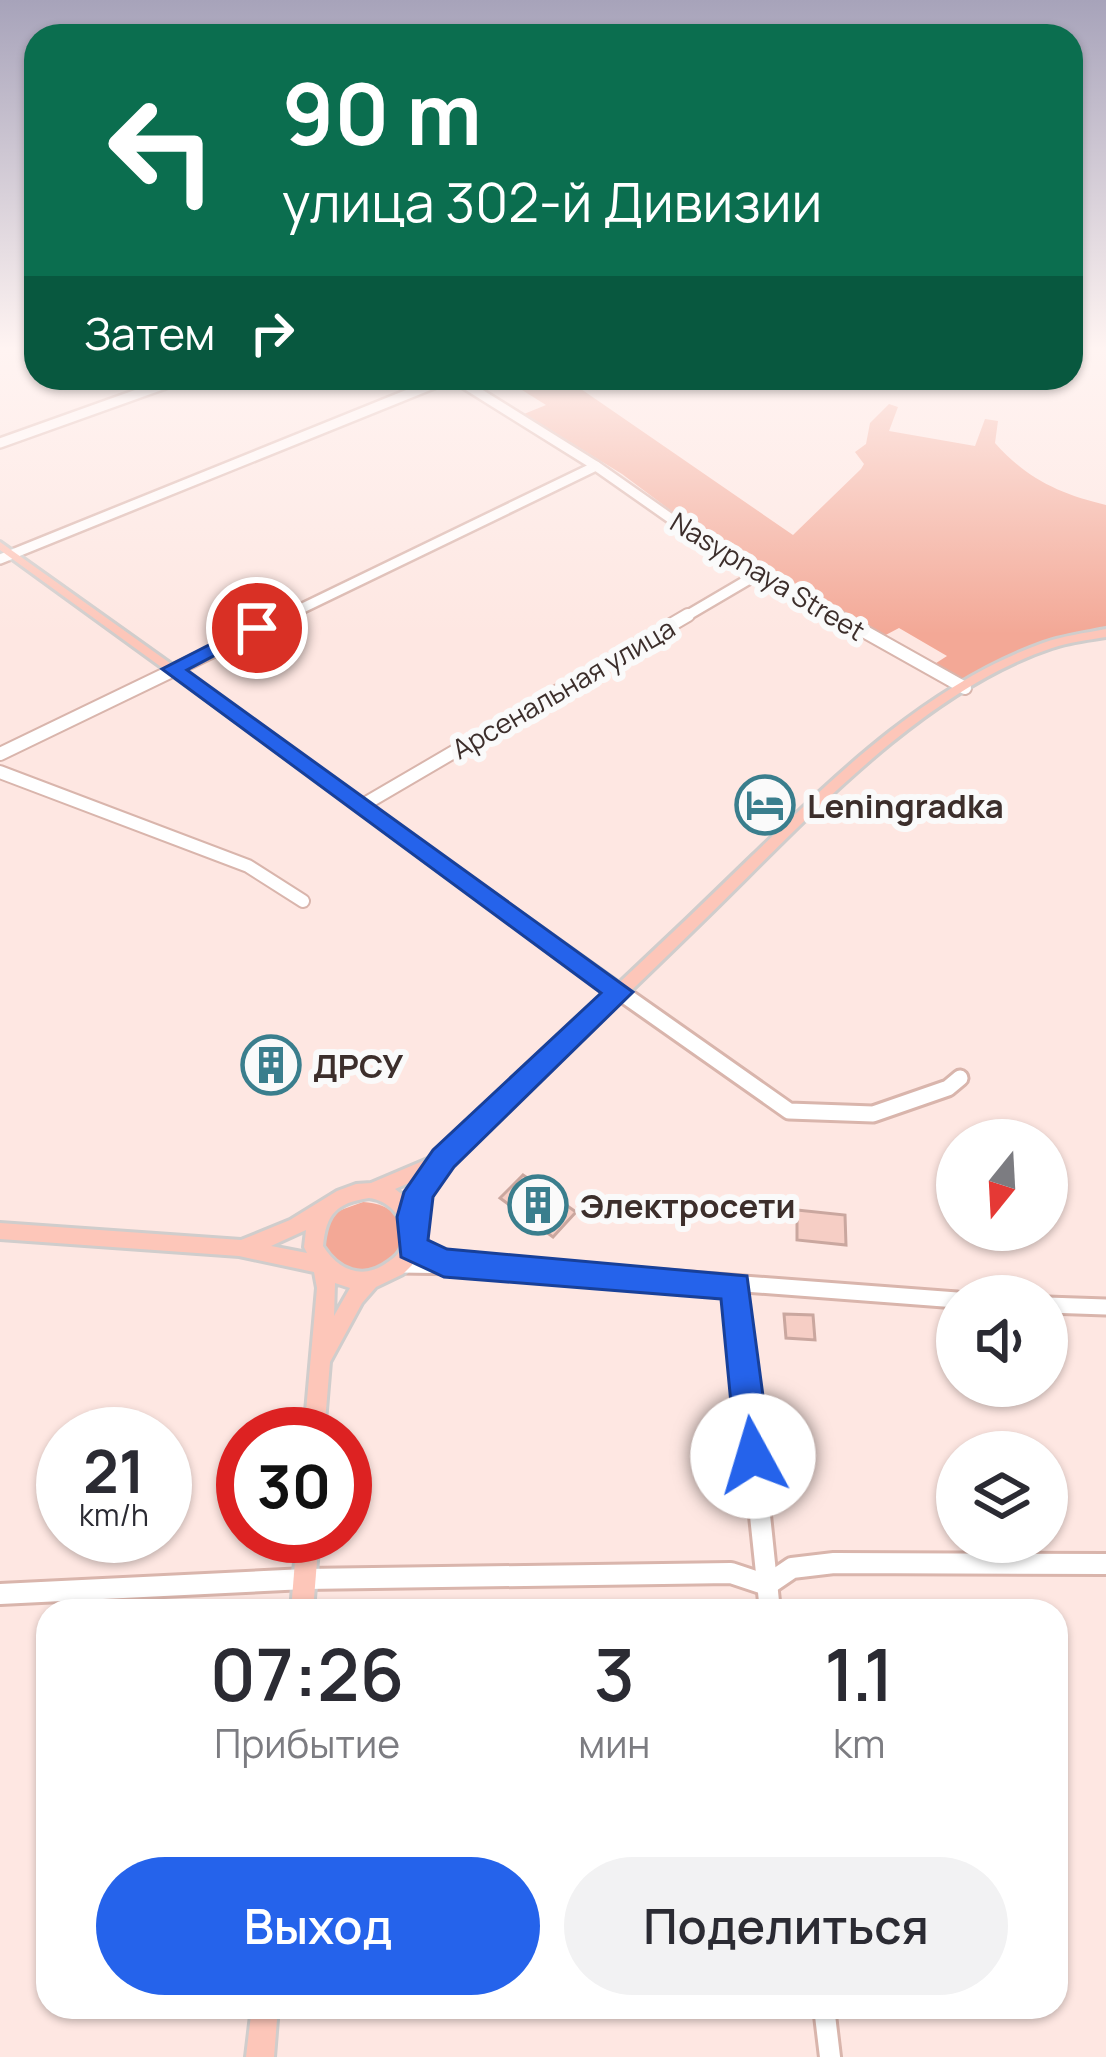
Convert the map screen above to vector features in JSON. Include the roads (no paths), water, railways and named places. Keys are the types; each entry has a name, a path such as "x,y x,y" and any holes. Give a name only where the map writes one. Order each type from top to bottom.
{"main road":[{"path":"4,553 620,992"},
{"path":"318,1366 355,1298 370,1280 406,1256 419,1192 444,1159 884,741 1036,649 1106,633"},
{"path":"239,1248 276,1237 340,1198 374,1190 444,1159"},
{"path":"374,1190 403,1202 412,1217"},
{"path":"316,1407 327,1288 313,1233 327,1207"},
{"path":"0,1231 239,1248 322,1265 333,1275 370,1280"},
{"path":"303,1599 306,1563"},
{"path":"260,2057 264,2019"}],"street":[{"path":"4,553 288,442"},
{"name":"Nasypnaya Street","path":"556,442 700,538 965,688"},
{"path":"0,754 596,466"},
{"name":"Арсенальная улица","path":"363,805 764,571"},
{"path":"0,772 248,866 303,901"},
{"path":"620,992 789,1111 873,1114 948,1088 960,1078"},
{"path":"406,1256 444,1263 936,1299"},
{"path":"736,1286 769,1599"},
{"path":"1068,1306 1106,1307"},
{"path":"767,1585 793,1568 834,1563 1106,1564"},
{"path":"0,1594 305,1580 731,1573 767,1585"},
{"path":"825,2019 830,2057"}],"place":[{"name":"Leningradka","path":"765,805"},
{"name":"ДРСУ","path":"271,1065"},
{"name":"Электросети","path":"538,1205"}]}
